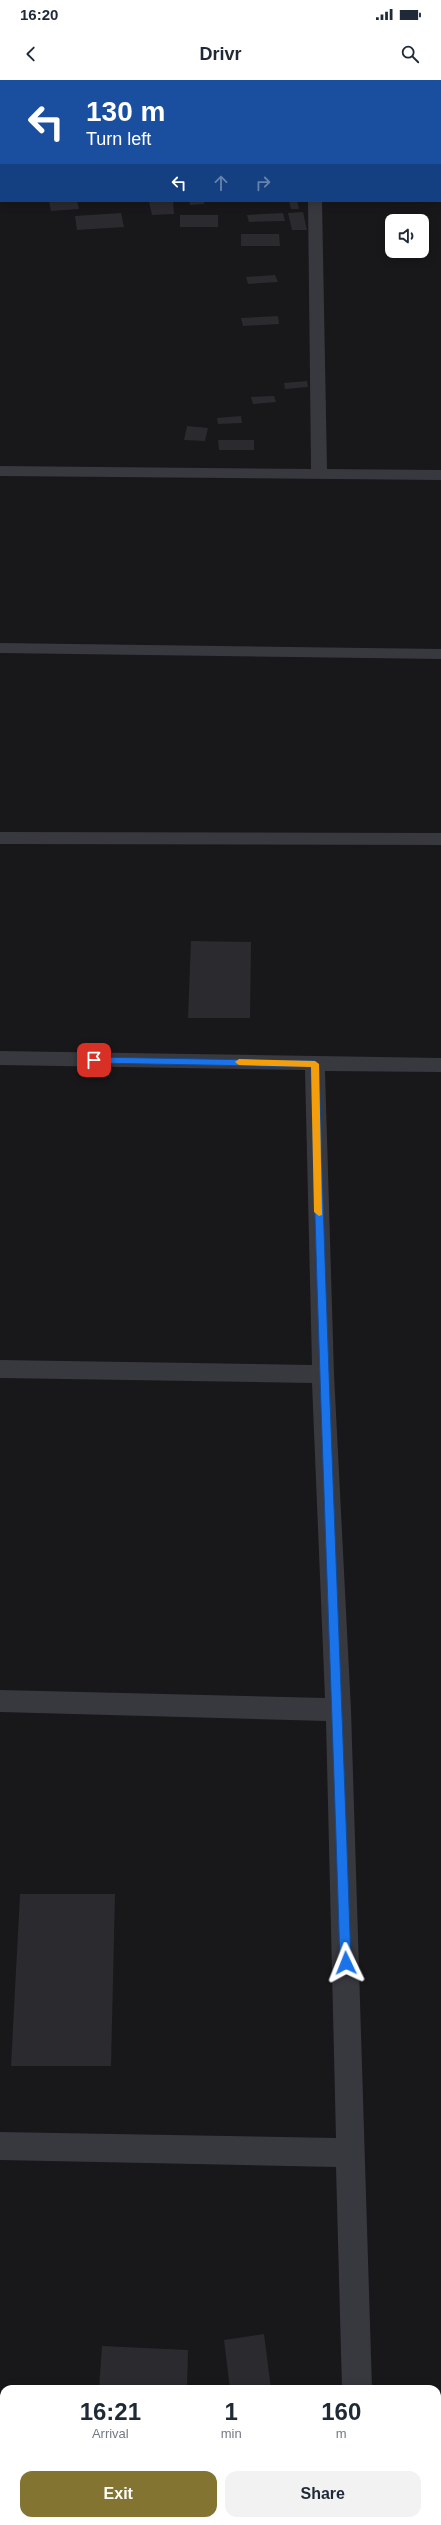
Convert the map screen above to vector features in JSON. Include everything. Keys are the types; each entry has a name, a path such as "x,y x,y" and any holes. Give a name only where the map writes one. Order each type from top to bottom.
{"street":[{"path":"315,202 320,473"},
{"path":"0,470 441,475"},
{"path":"0,648 441,654"},
{"path":"0,838 441,840"},
{"path":"0,1058 441,1065"},
{"path":"315,1064 323,1374 338,1710 352,2153 356,2385"},
{"path":"0,1369 323,1374"},
{"path":"0,1701 338,1710"},
{"path":"0,2146 352,2153"}],"building":[{"path":"49,202 77,202 79,209 51,211"},
{"path":"149,202 173,202 174,214 152,215"},
{"path":"189,202 204,202 204,204 190,205"},
{"path":"289,202 297,202 299,209 291,209"},
{"path":"303,212 307,230 292,230 288,213"},
{"path":"121,213 124,227 77,230 75,216"},
{"path":"283,213 285,221 249,222 247,215"},
{"path":"180,215 218,215 218,227 180,227"},
{"path":"241,234 279,234 280,246 241,246"},
{"path":"275,275 278,282 248,284 246,277"},
{"path":"278,316 279,324 243,326 241,318"},
{"path":"307,381 308,387 285,389 284,383"},
{"path":"274,396 276,402 253,404 251,397"},
{"path":"241,416 242,423 218,424 217,418"},
{"path":"187,426 208,428 205,441 184,440"},
{"path":"218,440 254,440 254,450 219,450"},
{"path":"191,941 251,942 250,1018 188,1018"},
{"path":"20,1894 115,1894 111,2066 11,2066"},
{"path":"264,2334 270,2385 230,2385 224,2340"},
{"path":"102,2346 188,2350 187,2385 99,2385"}],"slow traffic":[{"path":"239,1062 315,1064 319,1212"}],"route":[{"path":"94,1060 315,1064 323,1374 338,1710 346,1963"}]}
